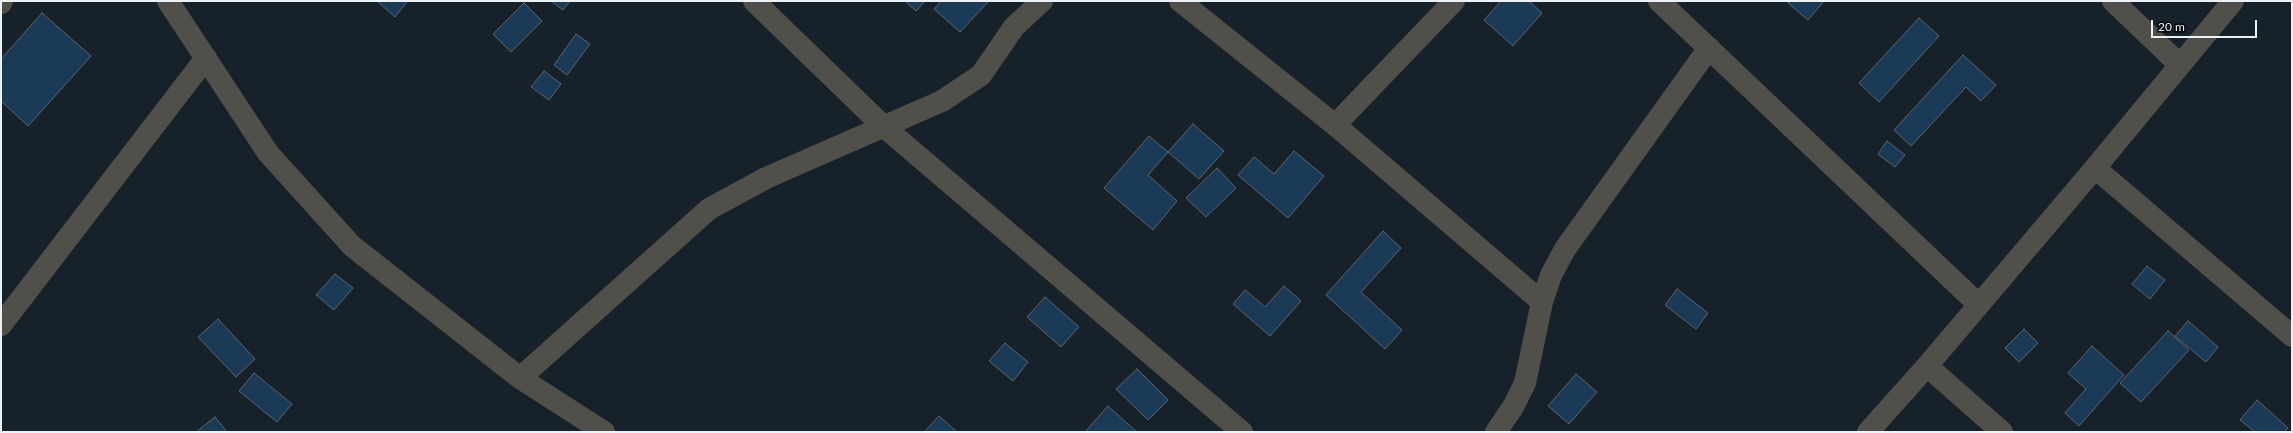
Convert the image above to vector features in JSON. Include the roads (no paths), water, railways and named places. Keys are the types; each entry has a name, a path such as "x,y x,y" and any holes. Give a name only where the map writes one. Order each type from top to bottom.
{"street":[{"path":"168,1 268,153 352,246 520,378 604,432"},
{"path":"754,1 883,126 1242,432"},
{"path":"520,378 709,209 766,178 942,101 981,74 1014,27 1042,1"},
{"path":"1180,1 1335,125 1542,302"},
{"path":"1335,125 1454,1"},
{"path":"1659,1 1979,305"},
{"path":"2113,1 2180,64"},
{"path":"1868,432 1979,305 2233,1"},
{"path":"1496,432 1513,407 1525,383 1542,302 1550,275 1565,250 1709,48"},
{"path":"1,325 206,58"},
{"path":"2095,168 2292,336"},
{"path":"1927,366 2002,432"}]}
